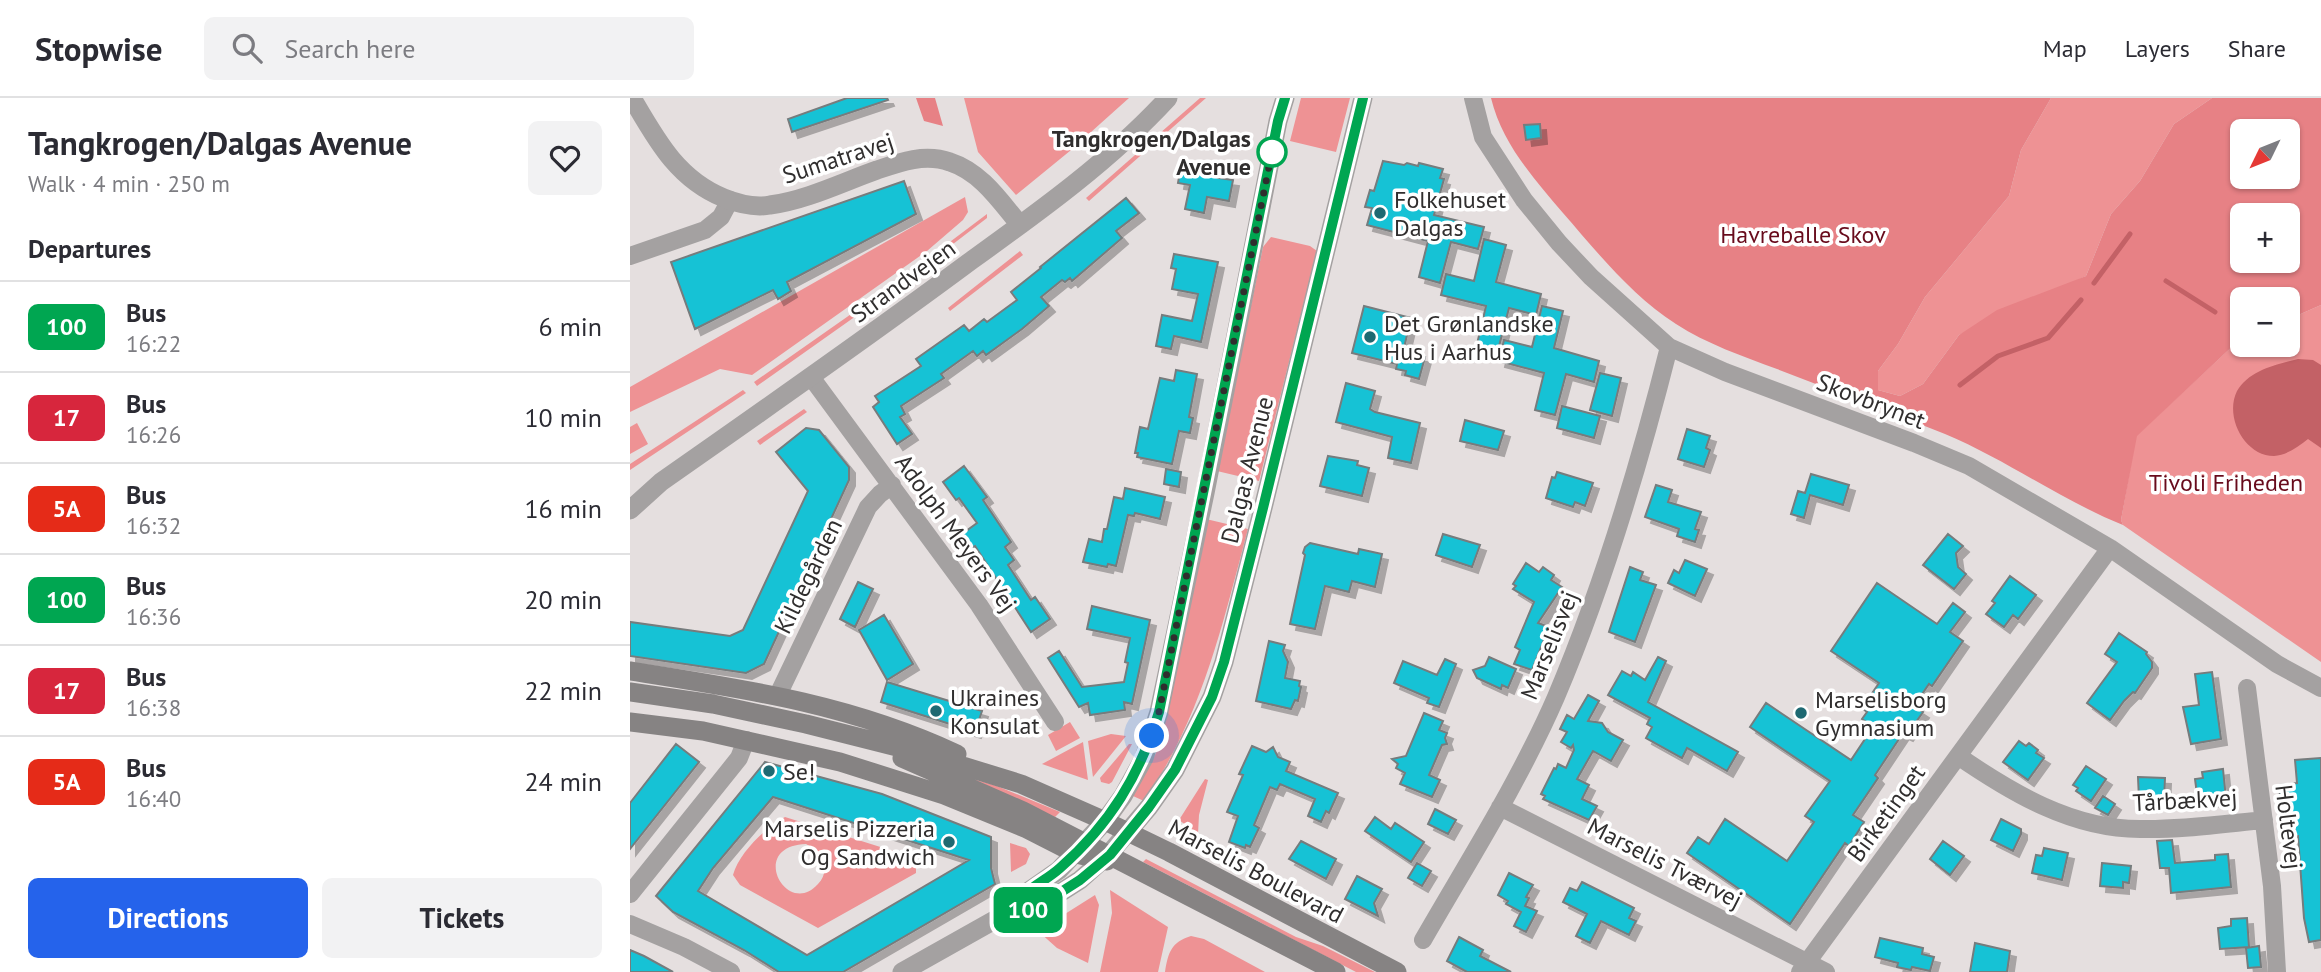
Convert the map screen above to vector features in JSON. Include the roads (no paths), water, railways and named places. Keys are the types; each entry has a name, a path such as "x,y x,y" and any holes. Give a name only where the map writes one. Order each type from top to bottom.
{"main road":[{"path":"630,670 778,695 855,714 924,738 1021,784"},
{"name":"Marselis Boulevard","path":"630,692 713,704 853,736 921,753 1021,784 1129,833 1397,972"},
{"path":"630,722 703,731 840,762 944,795 1081,848"},
{"name":"Marselis Boulevard","path":"853,736 1012,806 1081,848 1133,867 1336,972"}],"street":[{"name":"Sumatravej","path":"632,98 657,142 678,169 703,188 743,205 770,205 803,196 904,161 940,159 974,174 1020,225"},
{"name":"Dalgas Avenue","path":"1007,913 1026,893 1081,848 1105,821 1123,796 1144,758 1159,712 1208,480 1278,121 1285,98"},
{"name":"Dalgas Avenue","path":"1007,913 1036,908 1080,880 1129,833 1163,789 1185,753 1212,697 1224,662 1363,98"},
{"name":"Skovbrynet","path":"1474,98 1483,137 1524,200 1591,277 1669,347 1725,372 1969,466 2110,548 2277,663 2321,688"},
{"name":"Strandvejen","path":"630,510 661,482 872,335 1020,225 1100,161 1167,100"},
{"path":"630,256 705,230 721,217 730,200"},
{"name":"Marselisvej","path":"1423,940 1500,807 1550,709 1587,622 1650,424 1669,347"},
{"name":"Adolph Meyers Vej","path":"811,377 979,605 1055,722"},
{"name":"Strandvejen","path":"630,493 661,482"},
{"name":"Kildegården","path":"778,695 868,507 892,485"},
{"name":"Birketinget","path":"1804,967 2110,548"},
{"name":"Holtevej","path":"2247,688 2272,886 2277,972"},
{"path":"630,894 739,758 746,740"},
{"name":"Tårbækvej","path":"1958,757 2022,797 2092,823 2138,830 2264,820"},
{"name":"Marselis Tværvej","path":"1500,807 1804,967 1826,972"},
{"path":"902,972 1007,913"},
{"path":"630,924 684,947 731,972"}],"waterway":[{"path":"2094,283 2130,234"},
{"path":"2166,281 2215,312"},
{"path":"1960,385 1998,356 2048,338 2081,300"}],"place":[{"name":"Tangkrogen/Dalgas Avenue","path":"1272,152"},
{"name":"Folkehuset Dalgas","path":"1380,213"},
{"name":"Det Grønlandske Hus i Aarhus","path":"1370,337"},
{"name":"Ukraines Konsulat","path":"936,711"},
{"name":"Marselisborg Gymnasium","path":"1801,713"},
{"name":"Se!","path":"769,771"},
{"name":"Marselis Pizzeria Og Sandwich","path":"949,842"}],"park label":[{"name":"Havreballe Skov","path":"1803,234"},
{"name":"Tivoli Friheden","path":"2226,482"}]}
